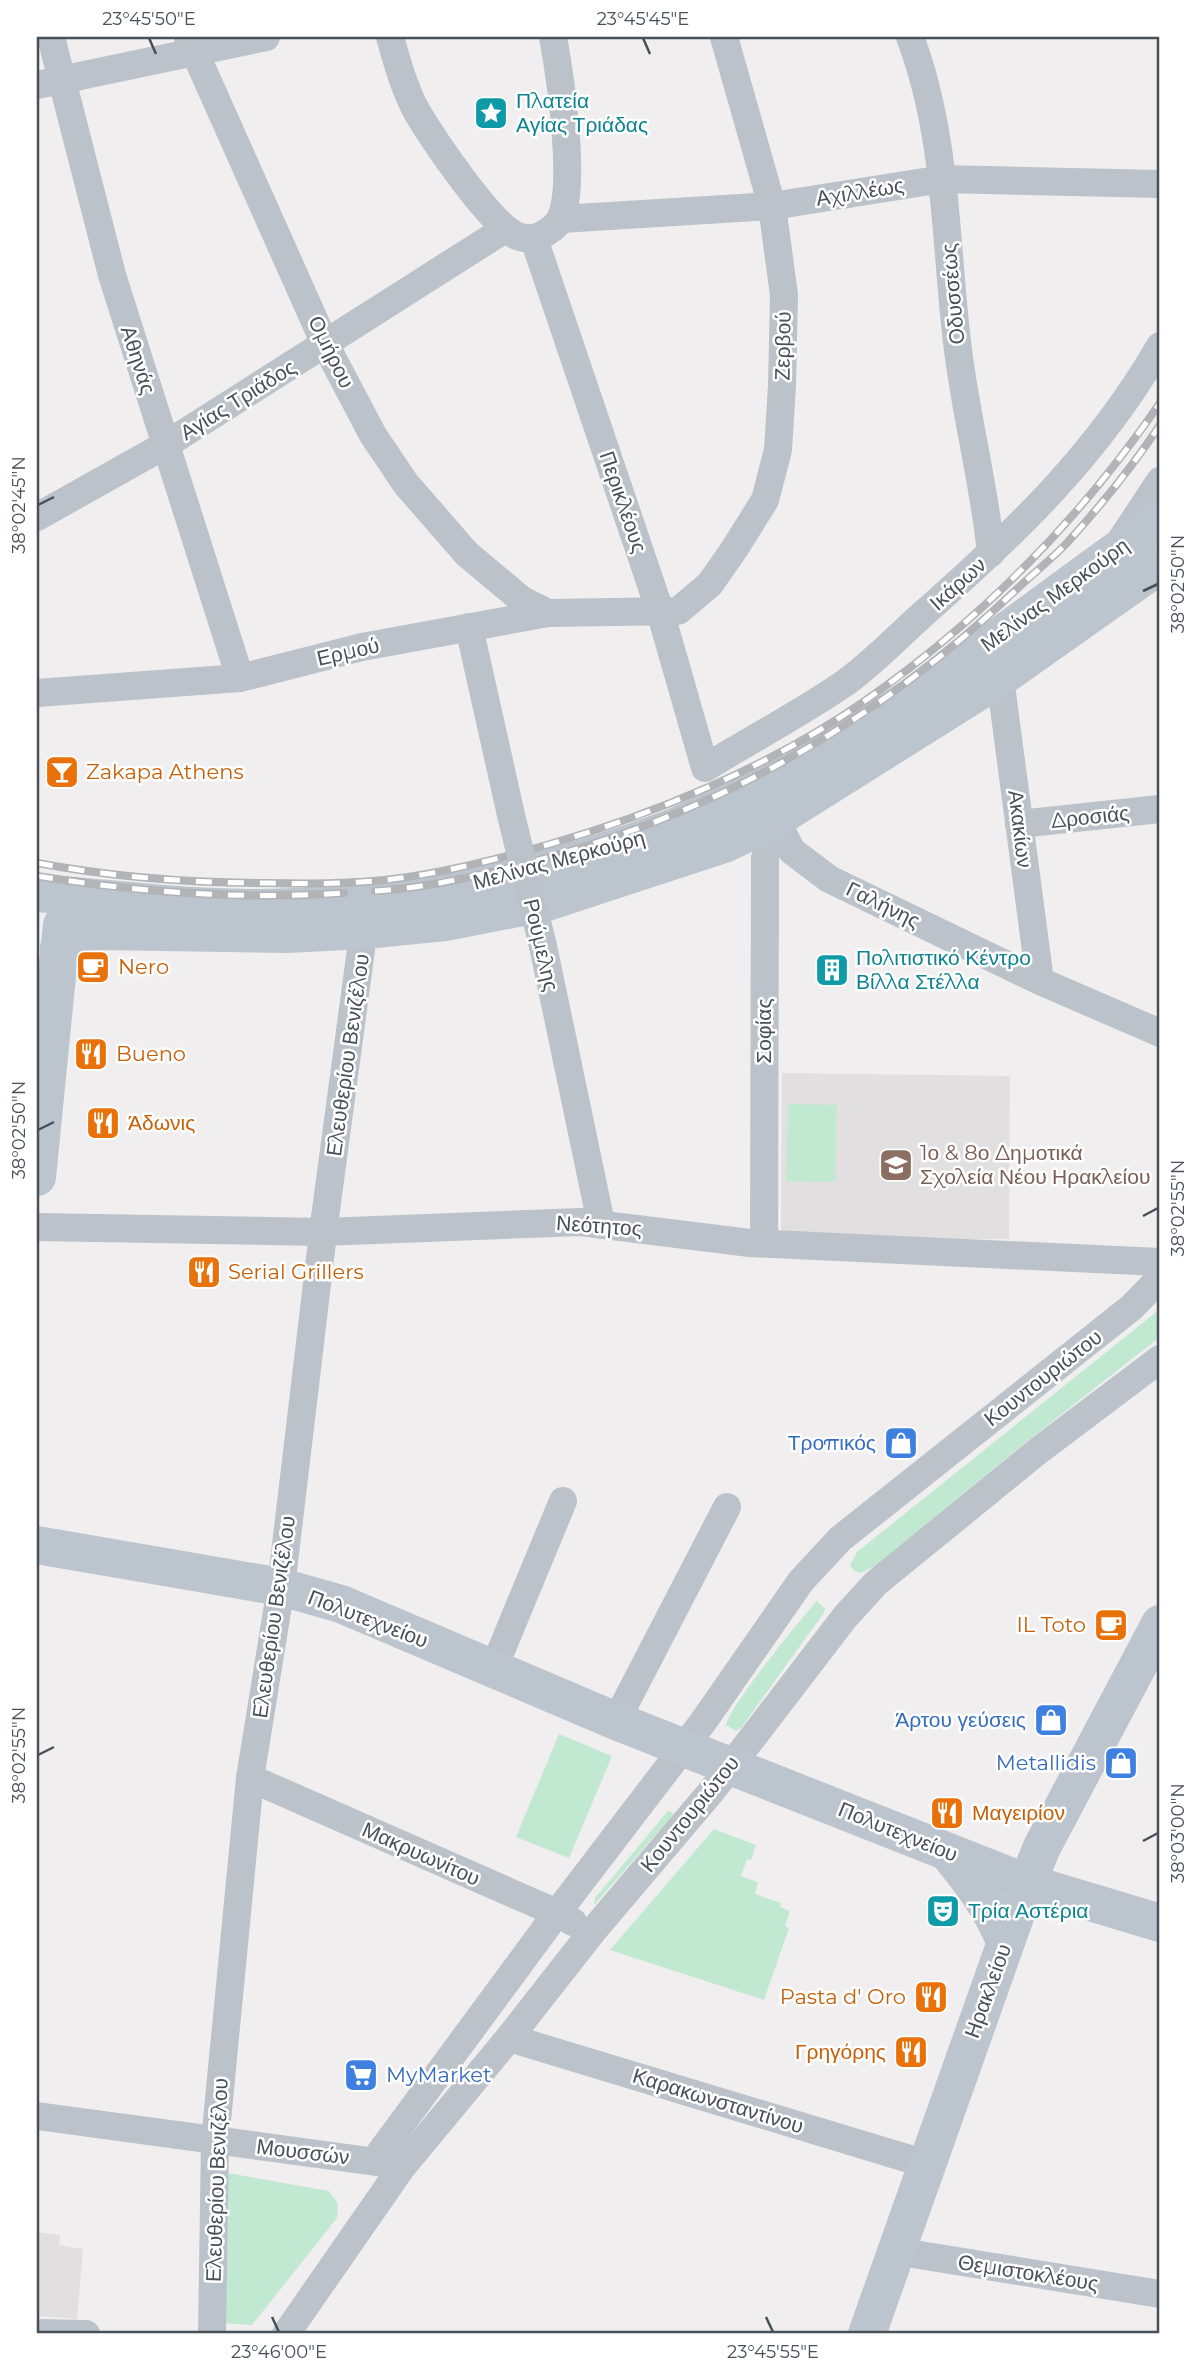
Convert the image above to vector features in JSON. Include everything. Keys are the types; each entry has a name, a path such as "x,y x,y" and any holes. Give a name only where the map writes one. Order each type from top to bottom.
{"street":[{"name":"Αθηνάς","path":"51,37 50,82 240,678"},
{"path":"50,82 190,44 266,37"},
{"path":"390,37 403,80 417,111 447,158 505,229 518,237 534,239 549,231 561,219 566,194 566,152 560,75 553,37"},
{"name":"Ζερβού","path":"660,611 678,611 710,584 765,500 778,450 784,295 772,206 724,37"},
{"name":"Οδυσσέως","path":"910,37 923,74 943,179 957,344 986,507 991,553"},
{"name":"Ομήρου","path":"190,44 325,344 373,435 406,484 467,554 522,600 548,613"},
{"name":"Αχιλλέως","path":"561,219 772,206 943,179 1160,184"},
{"name":"Αγίας Τριάδος","path":"37,517 167,444 505,229"},
{"name":"Περικλέους","path":"534,239 660,611 705,768"},
{"name":"Ικάρων","path":"705,768 843,685 991,553 1043,503 1077,465 1127,400 1160,346"},
{"path":"1114,552 1160,481"},
{"name":"Μελίνας Μερκούρη","path":"59,948 68,940 84,933 103,931 286,934 366,916 601,853 675,827 816,757 876,720 1007,631 1160,520"},
{"name":"Μελίνας Μερκούρη","path":"41,893 126,902 215,907 292,907 445,922 544,903 724,844 774,820 1000,678 1160,565"},
{"name":"Ερμού","path":"37,693 240,678 362,647 548,613 660,611"},
{"name":"Ρούμελης","path":"469,627 542,946 601,1223"},
{"name":"Ακακίων","path":"1000,678 1040,981"},
{"name":"Γαλήνης","path":"760,785 774,820 792,851 829,879 1040,981 1160,1033"},
{"name":"Δροσιάς","path":"1019,824 1160,809"},
{"name":"Σοφίας","path":"764,1243 765,858 774,820"},
{"path":"37,1177 62,916 58,899 41,893"},
{"name":"Ελευθερίου Βενιζέλου","path":"212,2334 215,2141 250,1777 281,1587 323,1232 366,916"},
{"name":"Νεότητος","path":"37,1227 323,1232 601,1223 764,1243 1160,1262"},
{"name":"Κουντουριώτου","path":"374,2161 557,1913 703,1722 801,1581 840,1539 1132,1307 1160,1278"},
{"name":"Κουντουριώτου","path":"286,2334 402,2167 731,1765 845,1617 876,1583 1038,1451 1160,1359"},
{"path":"493,1670 563,1501"},
{"path":"615,1721 727,1507"},
{"name":"Πολυτεχνείου","path":"37,1545 281,1587 341,1604 615,1721 1027,1883 1160,1923"},
{"name":"Ηρακλείου","path":"867,2334 1027,1883 1042,1847 1160,1624"},
{"name":"Μακρυωνίτου","path":"250,1777 557,1913 592,1932"},
{"path":"947,1851 992,1911 1005,1941"},
{"name":"Καρακωνσταντίνου","path":"509,2038 926,2164"},
{"name":"Μουσσών","path":"37,2116 402,2167"},
{"name":"Θεμιστοκλέους","path":"895,2251 1160,2294"},
{"path":"37,2333 86,2334"}],"shaded area":[{"name":"1ο & 8ο Δημοτικά Σχολεία Νέου Ηρακλείου","path":"782,1073 1010,1076 1009,1239 781,1240"},
{"path":"37,2232 60,2235 59,2245 83,2249 77,2319 37,2316"}],"green space":[{"path":"788,1104 837,1105 835,1182 786,1181"},
{"path":"1160,1309 1160,1337 875,1566 861,1573 854,1571 850,1565 857,1552"},
{"path":"817,1601 825,1609 823,1614 741,1728 736,1731 726,1725 752,1682"},
{"path":"559,1734 612,1756 569,1858 516,1837"},
{"path":"668,1811 673,1815 594,1905 595,1898"},
{"path":"714,1829 756,1845 741,1876 758,1882 755,1894 781,1903 780,1907 790,1911 785,1926 789,1928 764,2000 610,1950"},
{"path":"228,2173 329,2191 338,2204 337,2218 252,2325 222,2323"}],"railway":[{"path":"37,863 123,875 211,882 312,884 385,880 445,871 523,852 585,834 669,804 751,767 830,724 908,669 949,636 989,601 1063,526 1097,487 1160,403"},
{"path":"375,891 473,876 600,842 730,789 792,757 852,721 965,636 1065,545 1103,502 1160,425"},
{"path":"37,876 190,893 267,896 344,893"}],"place":[{"name":"Πλατεία Αγίας Τριάδας","path":"491,113"},
{"name":"Zakapa Athens","path":"62,772"},
{"name":"Nero","path":"93,967"},
{"name":"Πολιτιστικό Κέντρο Βίλλα Στέλλα","path":"832,970"},
{"name":"Bueno","path":"91,1054"},
{"name":"Άδωνις","path":"103,1123"},
{"name":"1ο & 8ο Δημοτικά Σχολεία Νέου Ηρακλείου","path":"896,1165"},
{"name":"Serial Grillers","path":"204,1272"},
{"name":"Τροπικός","path":"901,1443"},
{"name":"IL Toto","path":"1111,1625"},
{"name":"Άρτου γεύσεις","path":"1051,1720"},
{"name":"Metallidis","path":"1121,1763"},
{"name":"Μαγειρίον","path":"947,1813"},
{"name":"Τρία Αστέρια","path":"943,1911"},
{"name":"Pasta d' Oro","path":"931,1997"},
{"name":"Γρηγόρης","path":"911,2052"},
{"name":"MyMarket","path":"361,2075"}]}
